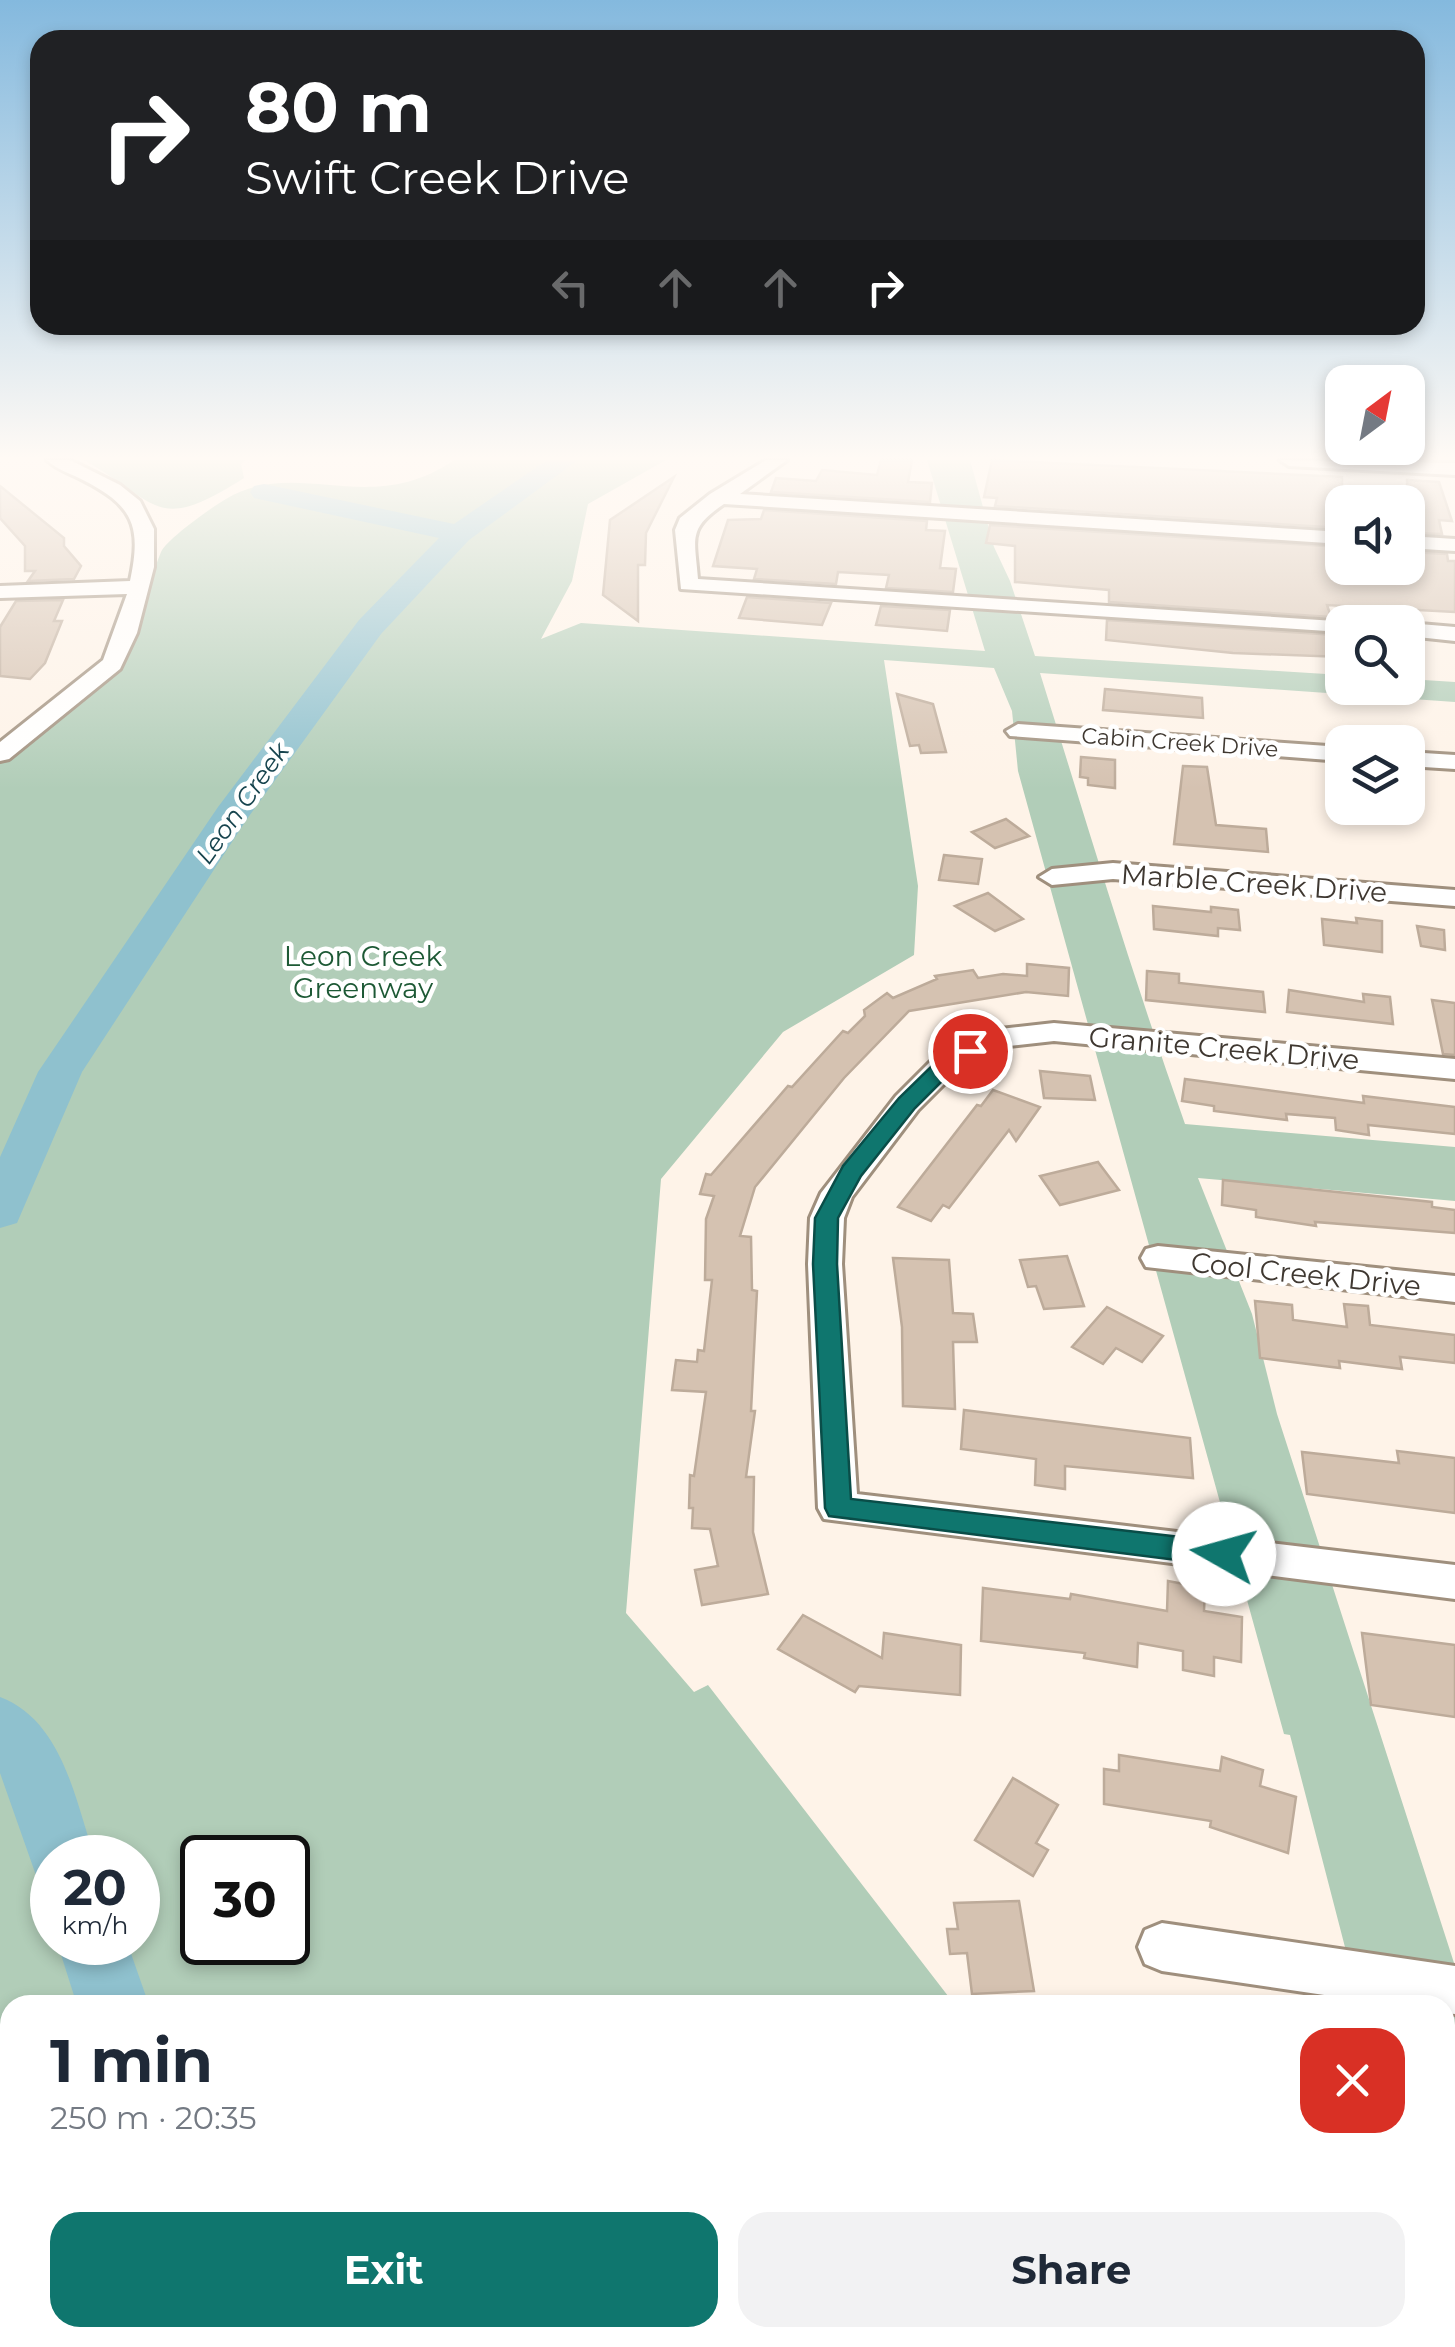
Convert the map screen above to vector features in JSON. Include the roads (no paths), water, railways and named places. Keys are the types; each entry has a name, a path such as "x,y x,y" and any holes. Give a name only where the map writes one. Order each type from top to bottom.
{"street":[{"path":"0,754 112,664 143,570"},
{"path":"687,570 688,585 1325,625"},
{"path":"0,592 138,587"},
{"path":"1425,631 1455,634"},
{"name":"Cabin Creek Drive","path":"1018,731 1325,753"},
{"path":"1425,760 1455,762"},
{"name":"Marble Creek Drive","path":"1052,876 1113,870 1455,898"},
{"name":"Granite Creek Drive","path":"1455,1069 1054,1032 993,1038 947,1063 907,1103 852,1172 826,1218 825,1264 838,1508 1455,1582"},
{"name":"Cool Creek Drive","path":"1158,1258 1455,1289"},
{"path":"1162,1947 1455,1990"}],"waterway":[{"name":"Leon Creek","path":"0,1211 60,1072 231,815 370,627 425,570"},
{"name":"Leon Creek","path":"0,1726 26,1754 54,1835"},
{"name":"Leon Creek","path":"100,1965 110,1995"}],"park label":[{"name":"Leon Creek Greenway","path":"363,972"}]}
